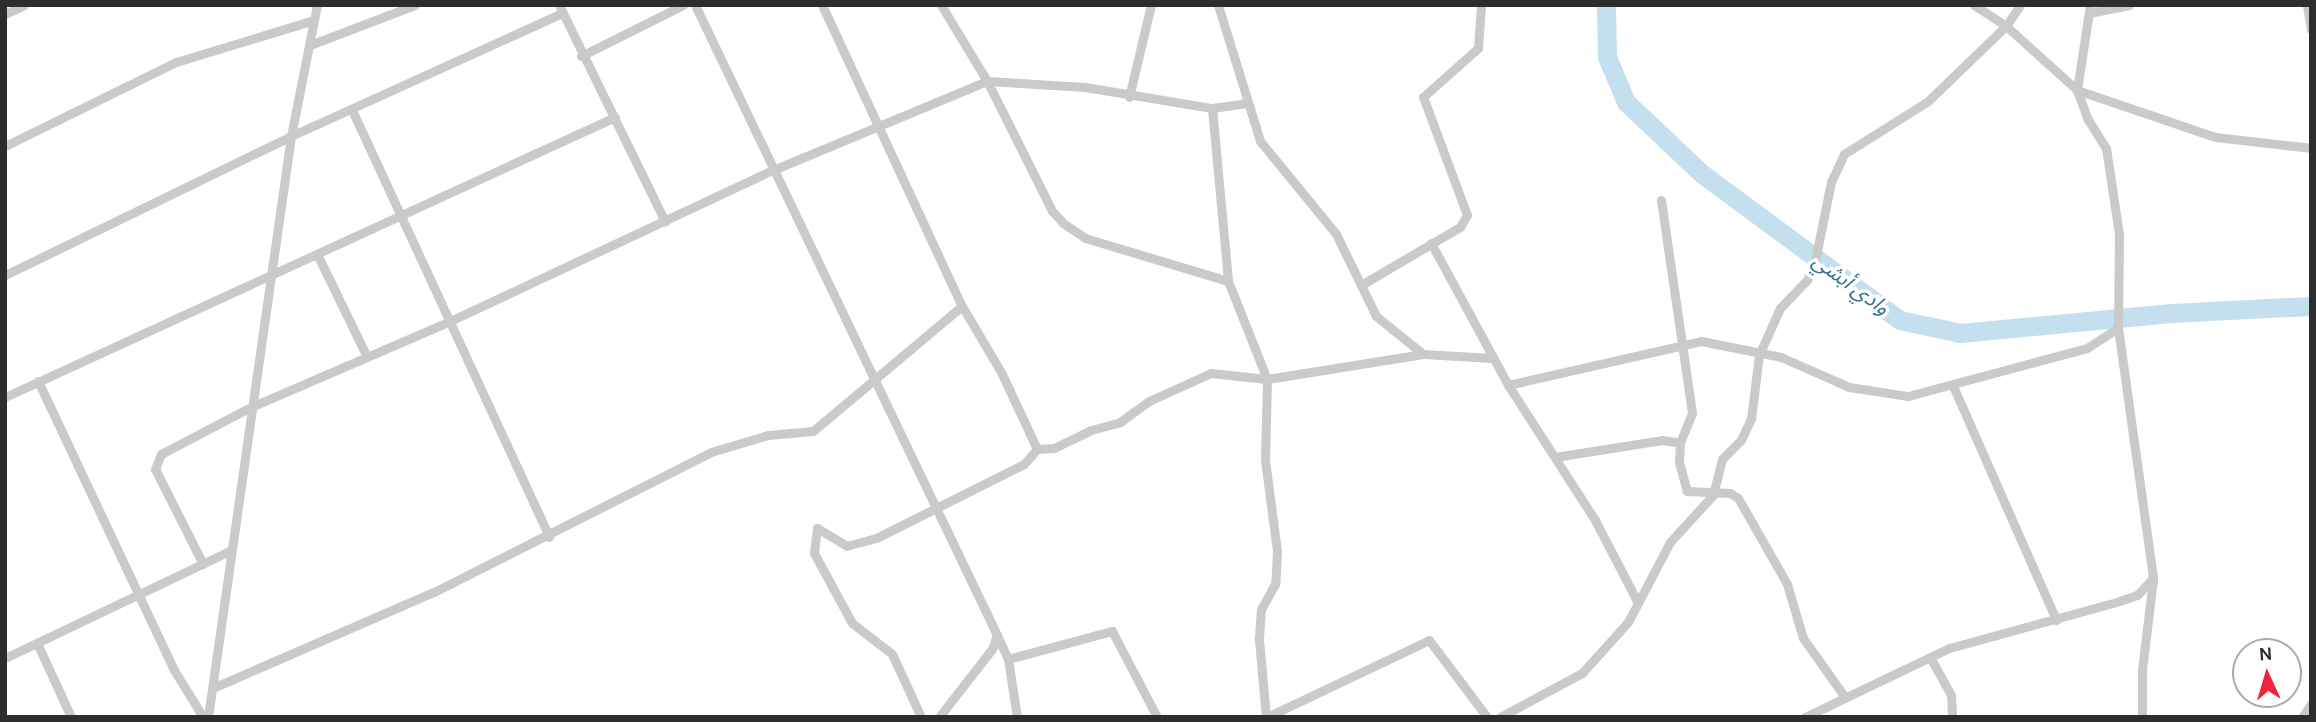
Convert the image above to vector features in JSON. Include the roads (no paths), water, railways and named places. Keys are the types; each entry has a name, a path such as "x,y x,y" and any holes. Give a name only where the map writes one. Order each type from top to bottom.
{"street":[{"path":"5,14 24,5"},
{"path":"208,717 215,687 229,551 274,275 291,136 317,5"},
{"path":"581,56 683,5"},
{"path":"695,5 876,380 934,510 1008,659 1017,717"},
{"path":"822,5 962,306 1003,374 1037,449"},
{"path":"941,5 987,81 1052,211 1063,223 1085,238 1228,281"},
{"path":"1129,97 1151,5"},
{"path":"1219,5 1260,141 1336,234 1376,316 1423,354"},
{"path":"1361,285 1461,227 1467,215 1423,97 1478,48 1481,5"},
{"path":"1974,5 2006,26 2077,90 2215,137 2311,148"},
{"path":"1500,717 1582,673 1628,622 1670,542 1713,495 1723,459 1741,440 1751,419 1759,355 1780,308 1807,280 1823,229 1831,182 1844,154 1928,101 2006,26 2020,5"},
{"path":"2129,5 2089,9 2077,90 2087,118 2106,148 2119,234 2118,328 2153,578 2142,670 2142,717"},
{"path":"2307,5 2311,30"},
{"path":"310,45 413,6"},
{"path":"5,275 560,9 665,221"},
{"path":"5,146 176,62 314,20"},
{"path":"203,564 155,461 253,406 448,322 773,170 987,81 1085,87 1129,97 1196,102 1212,108 1247,103"},
{"path":"1212,108 1228,281 1268,379 1265,460 1278,551 1275,584 1261,609 1259,640 1266,717 1429,640 1487,717"},
{"path":"352,110 549,537"},
{"path":"5,397 400,219 615,117"},
{"path":"1661,200 1692,414 1680,443 1679,462 1687,491 1713,495 1730,493 1738,498 1787,584 1803,638 1844,696"},
{"path":"1430,243 1508,385 1595,520 1638,603"},
{"path":"318,256 367,357"},
{"path":"215,687 434,592 549,537 711,452 768,435 813,431 962,306"},
{"path":"1508,385 1682,342 1714,342 1759,355 1781,356 1849,387 1874,393 1908,396 2087,348 2118,328"},
{"path":"921,717 892,654 852,623 814,553 817,528 847,546 887,534 1024,464 1037,449 1054,448 1091,430 1121,422 1149,401 1211,373 1268,379 1423,354 1492,358"},
{"path":"38,381 141,594 174,670 203,717"},
{"path":"1953,386 2056,620"},
{"path":"1555,457 1662,440 1680,443"},
{"path":"5,658 229,551"},
{"path":"1805,717 1930,657 2039,621 2056,620 2137,595 2153,578"},
{"path":"1008,659 1112,631 1157,717"},
{"path":"939,717 992,649 997,635"},
{"path":"37,643 71,717"},
{"path":"1930,657 1951,695 1952,717"},
{"path":"2302,717 2311,704"}],"waterway":[{"name":"وادي أبشي","path":"1606,5 1607,57 1626,102 1701,173 1900,320 1960,333 2171,313 2311,306"}]}
